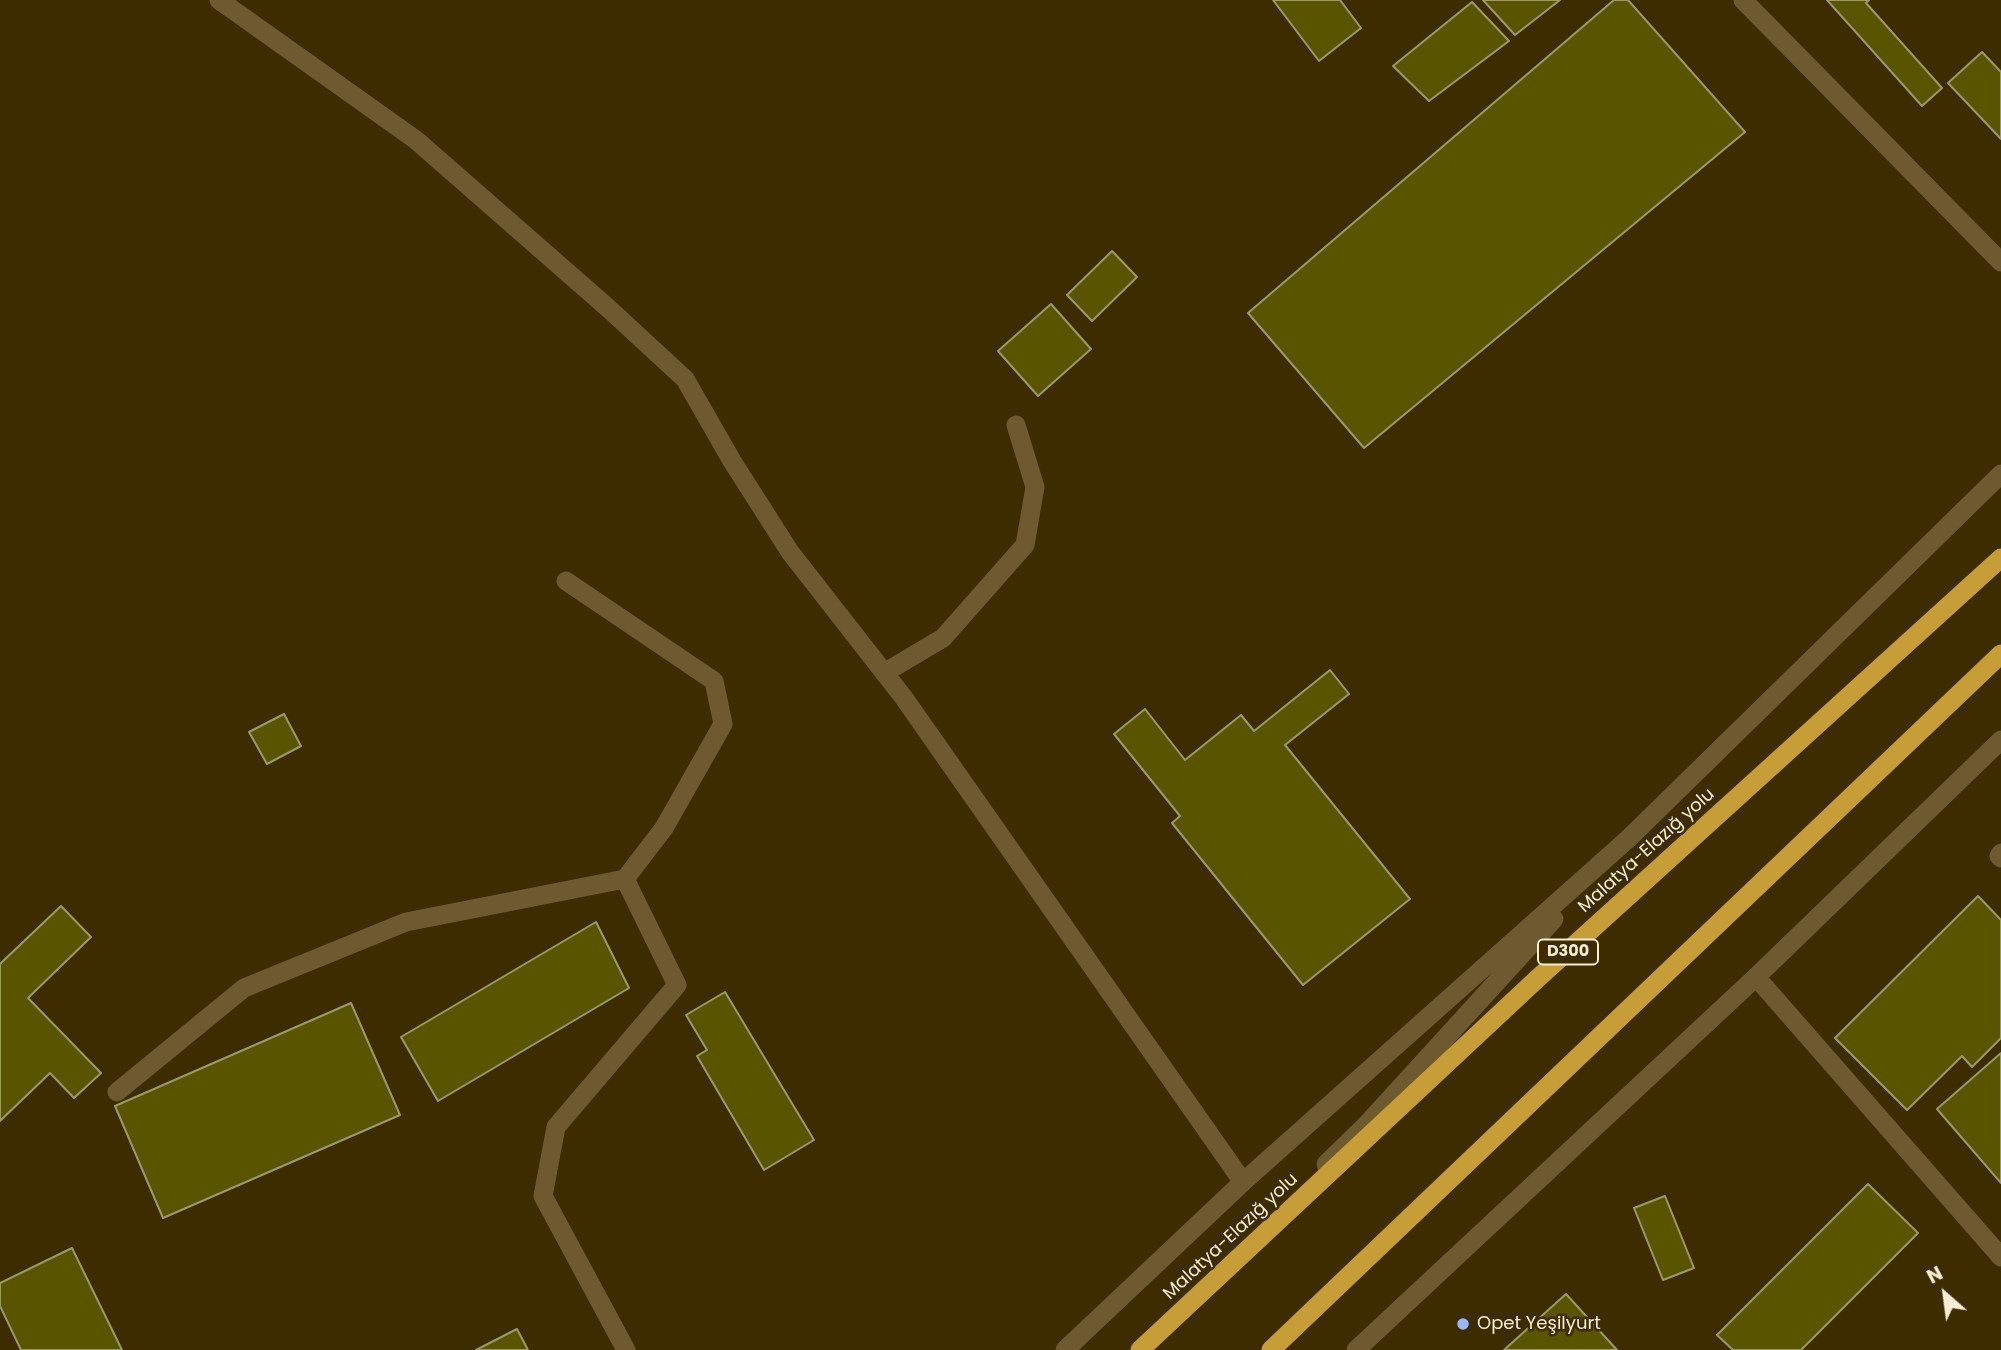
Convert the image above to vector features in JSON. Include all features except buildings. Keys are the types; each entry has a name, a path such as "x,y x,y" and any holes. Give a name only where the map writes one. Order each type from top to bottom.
{"highway":[{"name":"Malatya-Elazığ yolu","path":"1139,1350 1537,979 2001,558"},
{"path":"1272,1350 2001,654"}],"street":[{"path":"219,0 416,141 608,308 685,379 732,461 790,552 904,698 1243,1182"},
{"path":"1752,3 2001,262"},
{"path":"884,673 943,638 1025,545 1035,487 1016,425"},
{"path":"1065,1350 1243,1182 1628,839 2001,474"},
{"path":"117,1092 244,988 406,922 625,879 664,828 723,724 713,681 566,581"},
{"path":"1356,1350 1756,976 2001,740"},
{"path":"1139,1350 1368,1123 1628,839"},
{"path":"625,879 677,985 556,1127 543,1196 626,1350"},
{"path":"1756,976 2001,1256"}],"place":[{"name":"Opet Yeşilyurt","path":"1463,1324"}]}
